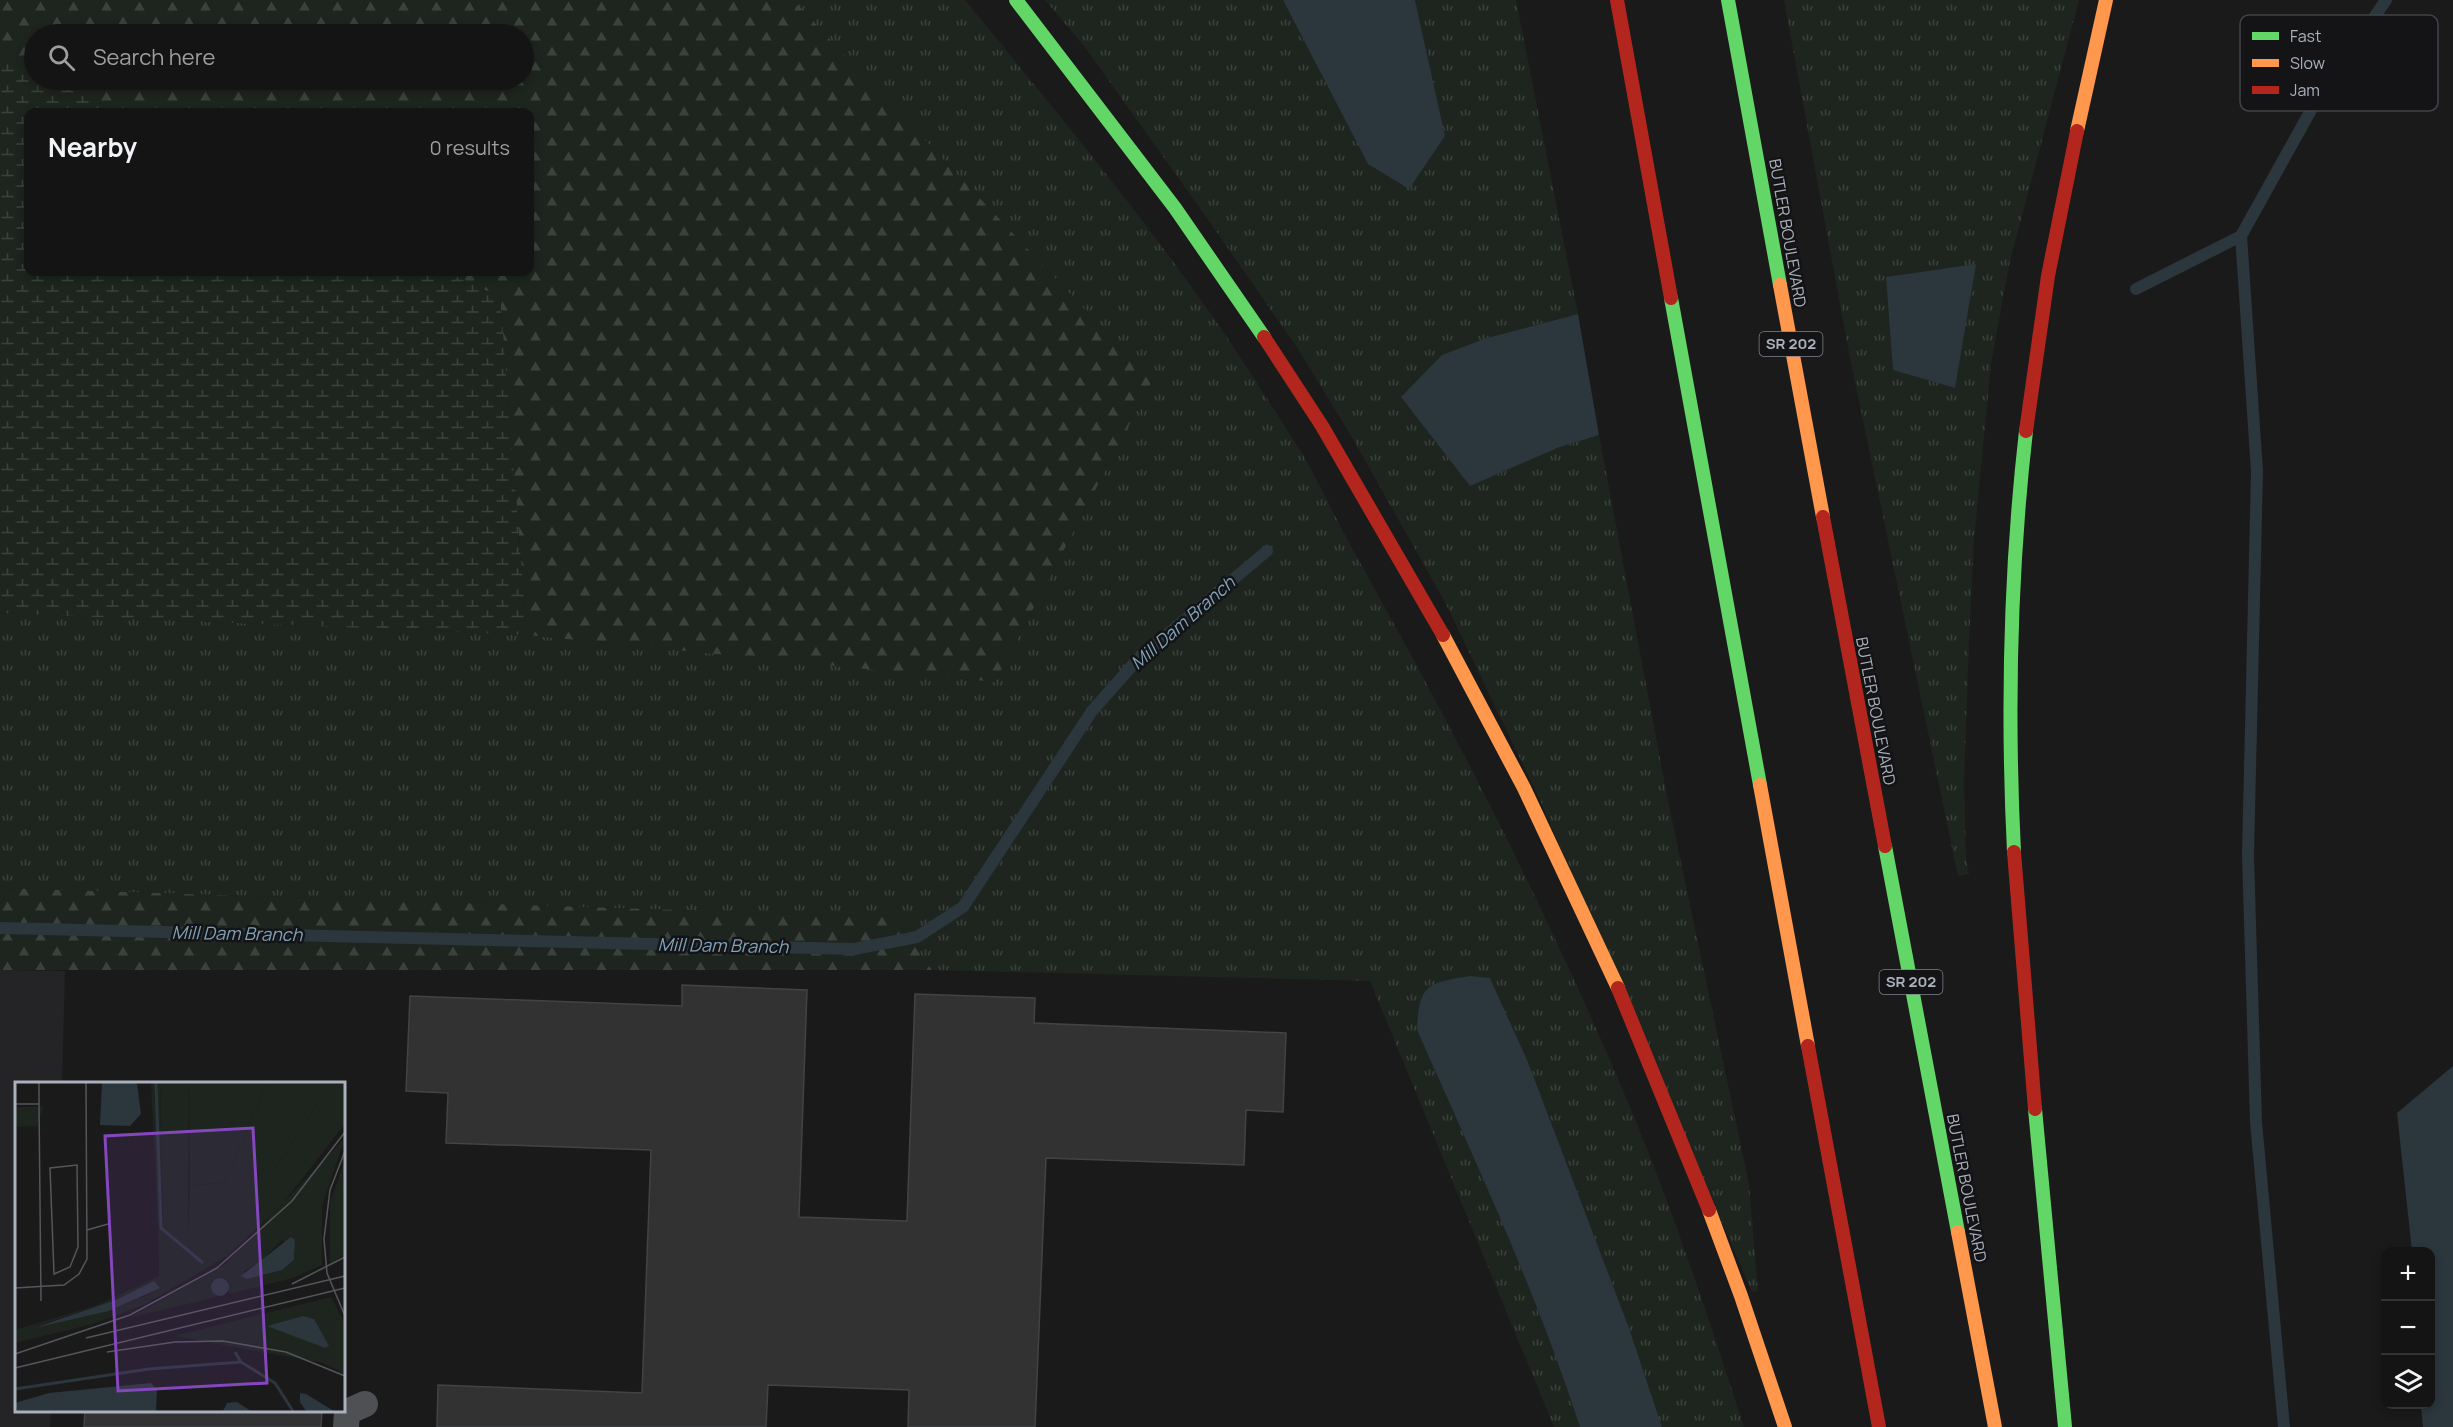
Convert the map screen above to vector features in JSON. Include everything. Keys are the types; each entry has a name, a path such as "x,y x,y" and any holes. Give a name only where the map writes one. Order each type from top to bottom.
{"highway":[{"path":"1016,0 1189,227 1254,322 1320,423 1393,545 1455,658 1581,905 1638,1032 1688,1153 1735,1279 1785,1427"},
{"path":"1616,0 1880,1427"},
{"name":"BUTLER BOULEVARD","path":"1728,0 1826,536 1995,1427"},
{"path":"2065,1427 2025,1015 2014,864 2010,712 2014,556 2029,400 2052,248 2106,0"}],"lane":[{"path":"345,1427 347,1412 365,1404"}],"shaded area":[{"path":"1283,0 1415,0 1445,136 1409,189 1368,164"},
{"path":"1976,264 1955,388 1893,370 1886,277"},
{"path":"1578,314 1599,435 1557,448 1470,486 1401,397 1442,355 1487,338"},
{"path":"0,970 65,971 62,1082 15,1082 15,1412 51,1412 50,1427 0,1427"},
{"path":"1470,976 1490,978 1528,1062 1629,1328 1662,1427 1580,1427 1524,1276 1417,1030 1420,1003 1428,988 1444,981"},
{"path":"2453,1066 2453,1427 2423,1427 2421,1409 2435,1409 2435,1247 2412,1247 2397,1113"}],"green space":[{"path":"0,0 793,0 1152,381 995,682 527,635 500,297 455,276 534,276 534,108 110,108 71,90 534,90 534,24 24,24 24,67 0,56"},
{"path":"793,0 965,0 1123,196 1184,276 1236,351 1303,455 1432,694 1538,903 1603,1045 1664,1193 1744,1427 1662,1427 1629,1328 1528,1062 1490,978 1417,1030 1524,1276 1580,1427 1554,1427 1370,981 932,970 893,917 0,888 0,613 527,635 995,682 1152,381"},
{"path":"1045,0 1283,0 1445,136 1415,0 1516,0 1578,314 1487,338 1557,448 1599,435 1667,796 1749,1184 1758,1291 1752,1292 1539,798 1446,604 1353,439 1298,349 1084,46"},
{"path":"1784,0 2079,0 2009,265 1991,364 1974,540 1969,640 1964,782 1966,860 1969,874 1958,876 1849,353"},
{"path":"0,56 24,67 24,90 71,90 110,108 24,108 24,276 455,276 500,297 527,635 0,613"},
{"path":"0,888 893,917 932,970 0,970"}],"building":[{"path":"682,985 807,990 799,1217 907,1221 915,994 1035,998 1034,1023 1286,1033 1283,1112 1246,1110 1244,1165 1046,1158 1035,1427 908,1427 909,1390 768,1385 766,1427 437,1427 438,1385 642,1393 651,1150 446,1143 448,1093 406,1091 410,996 682,1006"},
{"path":"85,1412 322,1412 321,1427 84,1427"}],"waterway":[{"name":"Mill Dam Branch","path":"2376,15 2386,0"},
{"name":"Mill Dam Branch","path":"2136,289 2241,236 2310,111"},
{"path":"2241,236 2257,471 2248,855 2256,1122 2284,1427"},
{"name":"Mill Dam Branch","path":"0,928 854,949 917,937 963,907 1092,711 1138,659 1267,551"}],"traffic: fast":[{"path":"1016,0 1175,208 1264,337"},
{"path":"1728,0 1780,285"},
{"path":"1671,298 1760,785"},
{"path":"2014,852 2011,641 2016,536 2026,431"},
{"path":"1885,846 1958,1232"},
{"path":"2035,1109 2065,1427"}],"traffic: slow":[{"path":"2077,131 2106,0"},
{"path":"1780,285 1823,517"},
{"path":"1443,635 1524,788 1618,988"},
{"path":"1760,785 1808,1046"},
{"path":"1709,1210 1785,1427"},
{"path":"1958,1232 1995,1427"}],"traffic: jam":[{"path":"1617,0 1671,298"},
{"path":"2026,431 2048,276 2077,131"},
{"path":"1264,337 1322,426 1443,635"},
{"path":"1823,517 1885,846"},
{"path":"2014,852 2035,1109"},
{"path":"1618,988 1709,1210"},
{"path":"1808,1046 1879,1427"}]}
